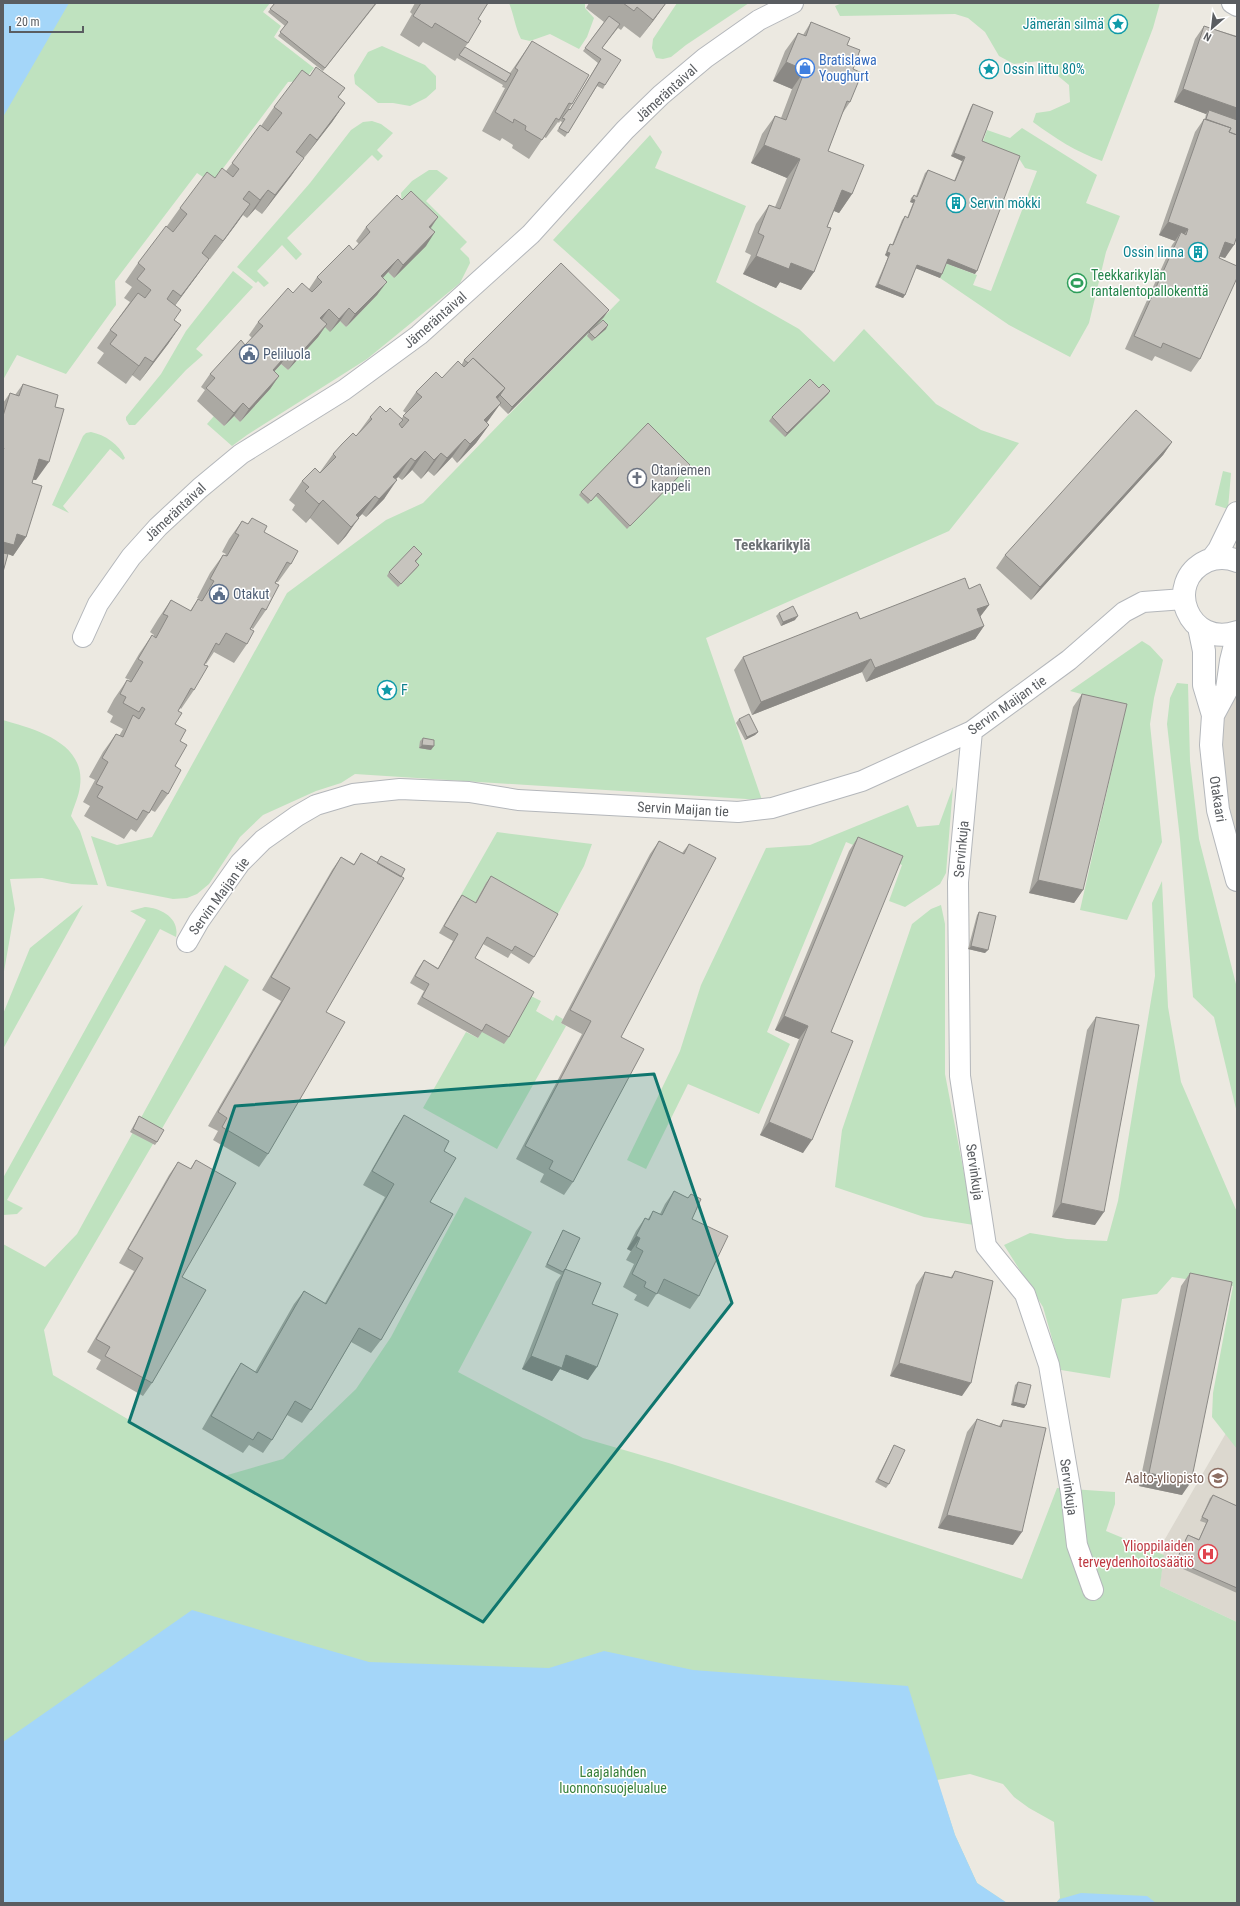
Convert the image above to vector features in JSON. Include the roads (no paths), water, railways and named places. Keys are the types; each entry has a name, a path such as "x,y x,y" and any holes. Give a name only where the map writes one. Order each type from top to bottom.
{"street":[{"name":"Jämeräntaival","path":"83,637 98,604 130,557 158,527 200,488 241,454 344,390 420,335 531,234 625,130 661,94 705,58 759,20 793,3"},
{"path":"1232,3 1237,6"},
{"path":"1212,559 1219,550 1237,513"},
{"path":"1237,561 1223,558 1212,559 1201,564 1192,572 1186,583 1184,599 1187,613 1199,627 1214,635 1237,632"},
{"name":"Servin Maijan tie","path":"187,942 199,921 240,863 263,840 297,816 316,805 353,794 400,789 469,792 518,800 738,812 772,808 862,781 972,731 1069,660 1124,612 1143,602 1184,599"},
{"name":"Otakaari","path":"1199,627 1204,651 1204,685 1213,715 1211,745 1218,810 1237,880"},
{"name":"Otakaari","path":"1213,715 1227,689 1231,661 1237,637"},
{"name":"Servinkuja","path":"972,731 958,882 960,1076 986,1246 1025,1294 1049,1365 1071,1493 1077,1545 1093,1590"}],"water":[{"path":"3,3 69,3 3,117"},
{"name":"Laajalahden luonnonsuojelualue","path":"192,1610 369,1662 549,1668 604,1651 693,1670 908,1686 955,1835 977,1883 1007,1903 3,1903 3,1742"},
{"path":"1081,1893 1147,1896 1156,1903 1056,1903 1060,1899"}],"place":[{"name":"Jämerän silmä","path":"1118,24"},
{"name":"Bratislawa Youghurt","path":"805,68"},
{"name":"Ossin littu 80%","path":"989,69"},
{"name":"Servin mökki","path":"956,203"},
{"name":"Ossin linna","path":"1198,252"},
{"name":"Teekkarikylän rantalentopallokenttä","path":"1077,283"},
{"name":"Peliluola","path":"249,354"},
{"name":"Otaniemen kappeli","path":"637,478"},
{"name":"Otakut","path":"219,594"},
{"name":"F","path":"387,690"},
{"name":"Aalto-yliopisto","path":"1218,1478"},
{"name":"Ylioppilaiden terveydenhoitosäätiö","path":"1208,1554"}],"district":[{"name":"Teekkarikylä","path":"772,545"}]}
